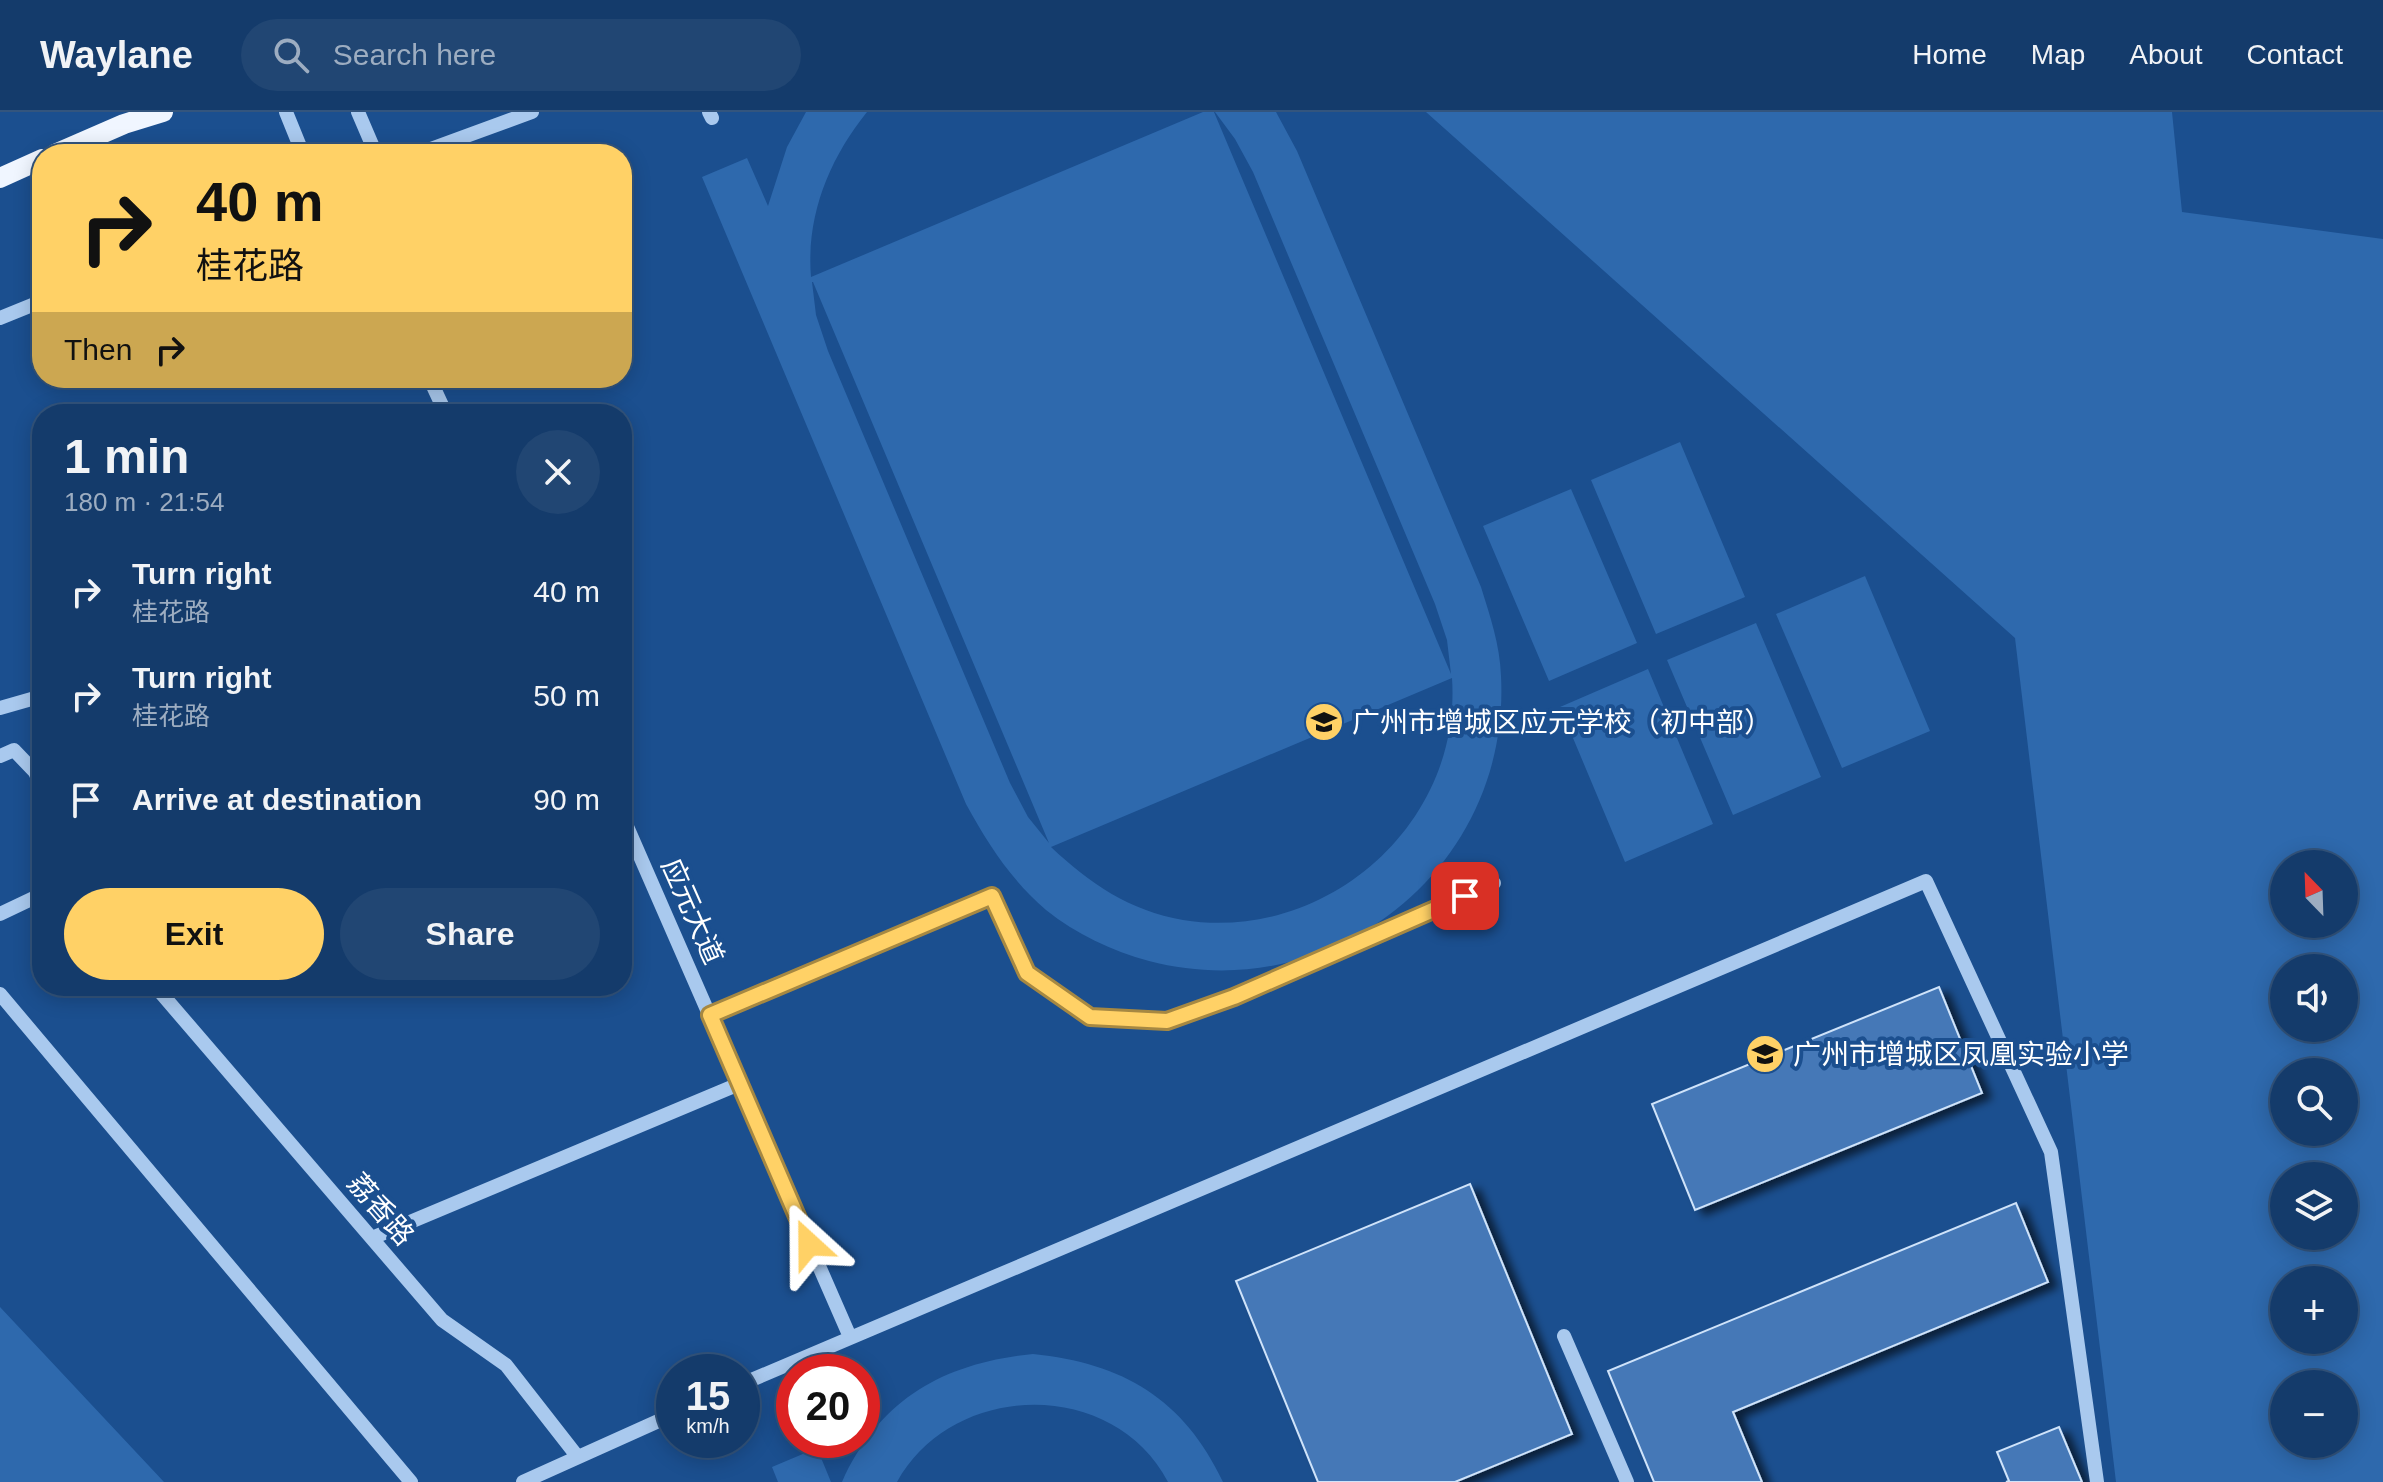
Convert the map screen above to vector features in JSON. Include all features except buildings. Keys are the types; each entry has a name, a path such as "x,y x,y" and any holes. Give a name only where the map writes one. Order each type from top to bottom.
{"main road":[{"path":"78,144 124,124 163,112"},
{"path":"0,178 32,164"}],"street":[{"path":"286,112 299,144"},
{"path":"358,112 372,144"},
{"path":"444,144 532,112"},
{"path":"0,318 32,305"},
{"path":"0,708 32,699"},
{"path":"0,756 14,750 32,769"},
{"name":"应元大道","path":"632,838 850,1337"},
{"path":"760,1376 1926,881 2051,1152 2097,1482"},
{"path":"710,1015 992,896 1027,973 1090,1017 1167,1021 1234,997 1494,883"},
{"path":"0,914 32,899"},
{"path":"0,994 411,1482"},
{"name":"荔香路","path":"164,996 442,1320 506,1365 577,1456"},
{"path":"372,1238 739,1084"},
{"path":"1564,1336 1627,1482"},
{"path":"523,1482 656,1422"}],"shaded area":[{"path":"806,112 867,112 842,149 823,189 812,232 811,277 1203,112 1214,112 1451,674 1447,640 1435,604 1253,172 1235,139 1215,112 1276,112 1297,151 1481,587 1499,653 1501,676 1496,745 1476,808 1443,863 1398,908 1344,942 1283,964 1217,970 1149,961 1095,941 1046,910 1011,874 966,804 702,177 747,158 768,206 787,147","holes":["813,282 1049,843 1028,817 1010,783 828,351 816,315","1452,678 1449,731 1434,781 1409,825 1375,862 1334,892 1287,912 1236,922 1183,920 1164,916 1111,894 1051,847"]},
{"path":"1426,112 2172,112 2182,212 2383,239 2383,1482 2116,1482 2015,638"},
{"path":"1680,442 1745,597 1656,634 1591,480"},
{"path":"1571,489 1637,643 1549,681 1483,526"},
{"path":"1865,576 1930,731 1842,768 1776,614"},
{"path":"1756,623 1821,777 1733,815 1667,660"},
{"path":"1648,669 1713,824 1625,862 1560,707"},
{"path":"0,1307 164,1482 0,1482"},
{"path":"1033,1354 1065,1359 1095,1366 1147,1390 1190,1428 1223,1482 1168,1482 1143,1448 1110,1424 1073,1409 1033,1405 993,1410 955,1425 922,1449 897,1482 842,1482 855,1458 880,1458 880,1424 896,1407 944,1376 1001,1359"},
{"path":"793,1458 821,1458 831,1482 778,1482 772,1467"}],"place":[{"name":"广州市增城区应元学校（初中部）","path":"1324,722"},
{"name":"广州市增城区凤凰实验小学","path":"1765,1054"}],"route":[{"path":"809,1244 710,1015 992,896 1027,973 1090,1017 1167,1021 1234,997 1465,896"}]}
